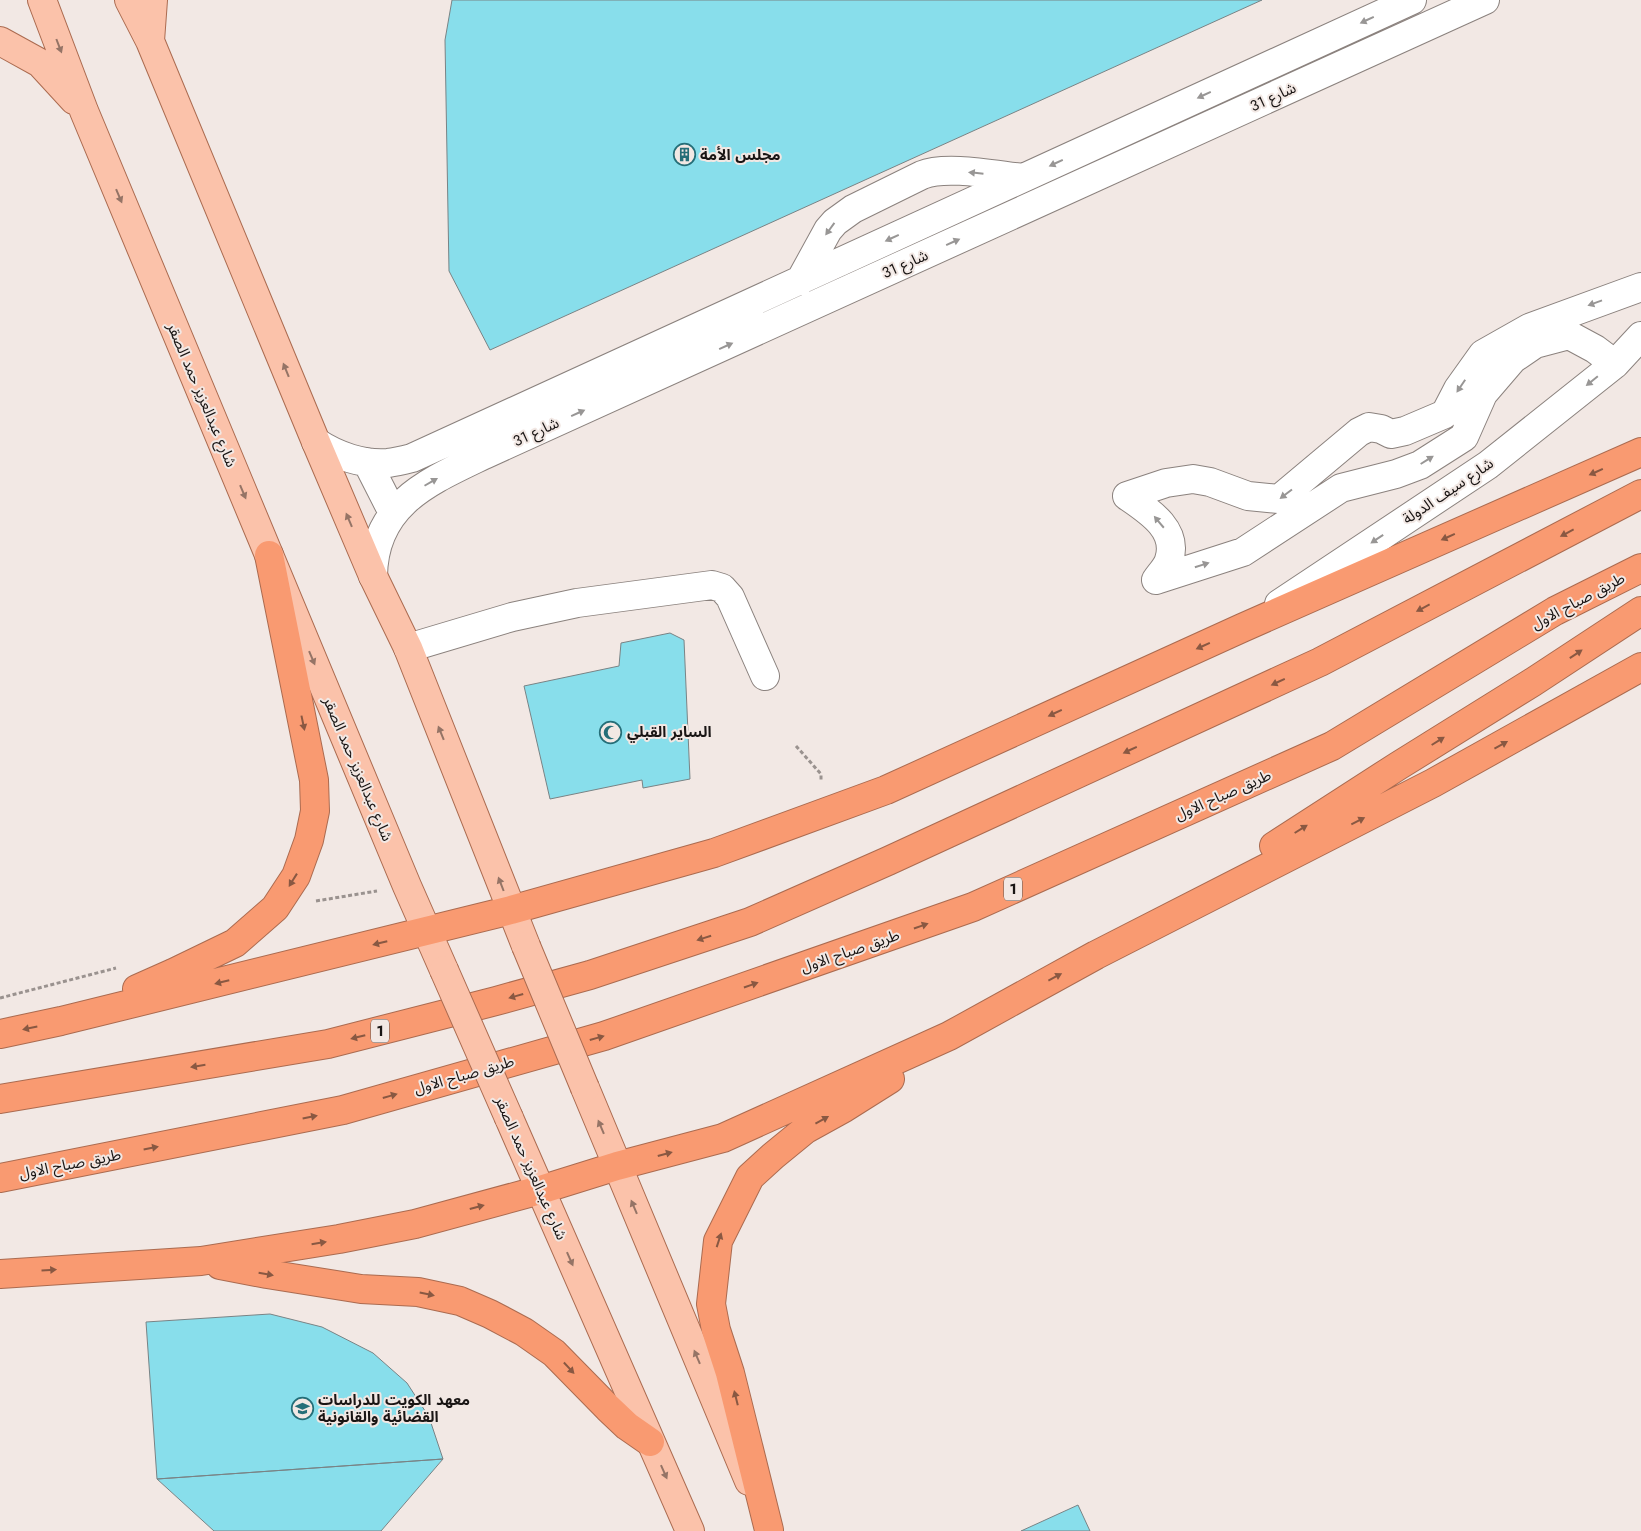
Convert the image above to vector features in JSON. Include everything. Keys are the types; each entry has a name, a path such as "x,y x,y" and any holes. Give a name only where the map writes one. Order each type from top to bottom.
{"highway":[{"path":"0,1034 60,1021 511,910 714,853 886,790 1242,628 1641,452"},
{"name":"1","path":"0,1099 328,1044 590,975 750,922 888,861 1320,662 1641,494"},
{"path":"60,1021 173,973 235,943 275,908 296,876 309,840 315,810 314,780 269,555"},
{"name":"طريق صباح الاول","path":"0,1178 343,1110 604,1036 973,907 1332,746 1555,612 1641,568"},
{"path":"1096,955 1309,824 1641,611"},
{"path":"0,1274 201,1261 339,1240 415,1224 540,1190 617,1166 723,1138 949,1036 1096,955 1433,783 1641,667"},
{"path":"769,1531 730,1373 716,1330 711,1304 718,1241 750,1177 772,1156 806,1129 844,1108 1015,999"},
{"path":"201,1261 361,1289 418,1292 460,1301 524,1332 554,1353 614,1414 650,1442"}],"main road":[{"name":"شارع عبدالعزيز حمد الصقر","path":"42,0 84,111 407,886 690,1531"},
{"path":"129,0 150,41 373,576 408,648 511,910 769,1531"},
{"path":"150,41 153,0"},
{"path":"0,41 40,63 84,111"}],"street":[{"name":"شارع 31","path":"316,442 340,456 367,462 388,463 412,458 1412,0"},
{"name":"شارع 31","path":"373,576 373,563 378,542 393,513 409,497 428,484 476,459 1485,0"},
{"path":"1240,79 1252,106"},
{"path":"800,281 828,230 839,218 853,209 922,175 945,170 1024,178"},
{"path":"852,257 864,283"},
{"path":"1615,364 1595,349 1570,335 1535,344 1513,359 1483,394 1464,437 1420,465 1396,474 1341,488 1243,552 1156,580 1169,562 1172,545 1163,525 1151,512 1127,496 1166,483 1193,479 1210,482 1248,496 1280,499 1359,432 1370,427 1398,433 1445,414 1458,389 1484,354 1530,328 1641,286"},
{"name":"شارع سيف الدولة","path":"1242,628 1488,465 1615,364 1641,336"},
{"path":"538,401 550,425"},
{"path":"1396,474 1398,433"},
{"path":"367,462 393,513"},
{"path":"1323,463 1341,488"},
{"path":"408,648 512,616 586,602 712,585 722,588 730,597 765,676"}],"path":[{"path":"796,746 821,774 822,785"},
{"path":"314,901 407,886"}],"building":[{"name":"مجلس الأمة","path":"452,0 1262,0 490,350 449,271 445,40"},
{"name":"الساير القبلي","path":"670,633 684,640 690,779 643,788 642,780 550,799 524,686 619,666 621,643"},
{"path":"270,1314 322,1327 373,1353 407,1383 429,1417 443,1459 157,1479 146,1322"},
{"path":"443,1459 381,1531 214,1531 157,1479"},
{"path":"1078,1505 1090,1531 1021,1531"}],"place":[{"name":"مجلس الأمة","path":"684,155"},
{"name":"الساير القبلي","path":"611,732"},
{"name":"معهد الكويت للدراسات القضائية والقانونية","path":"302,1409"}]}
